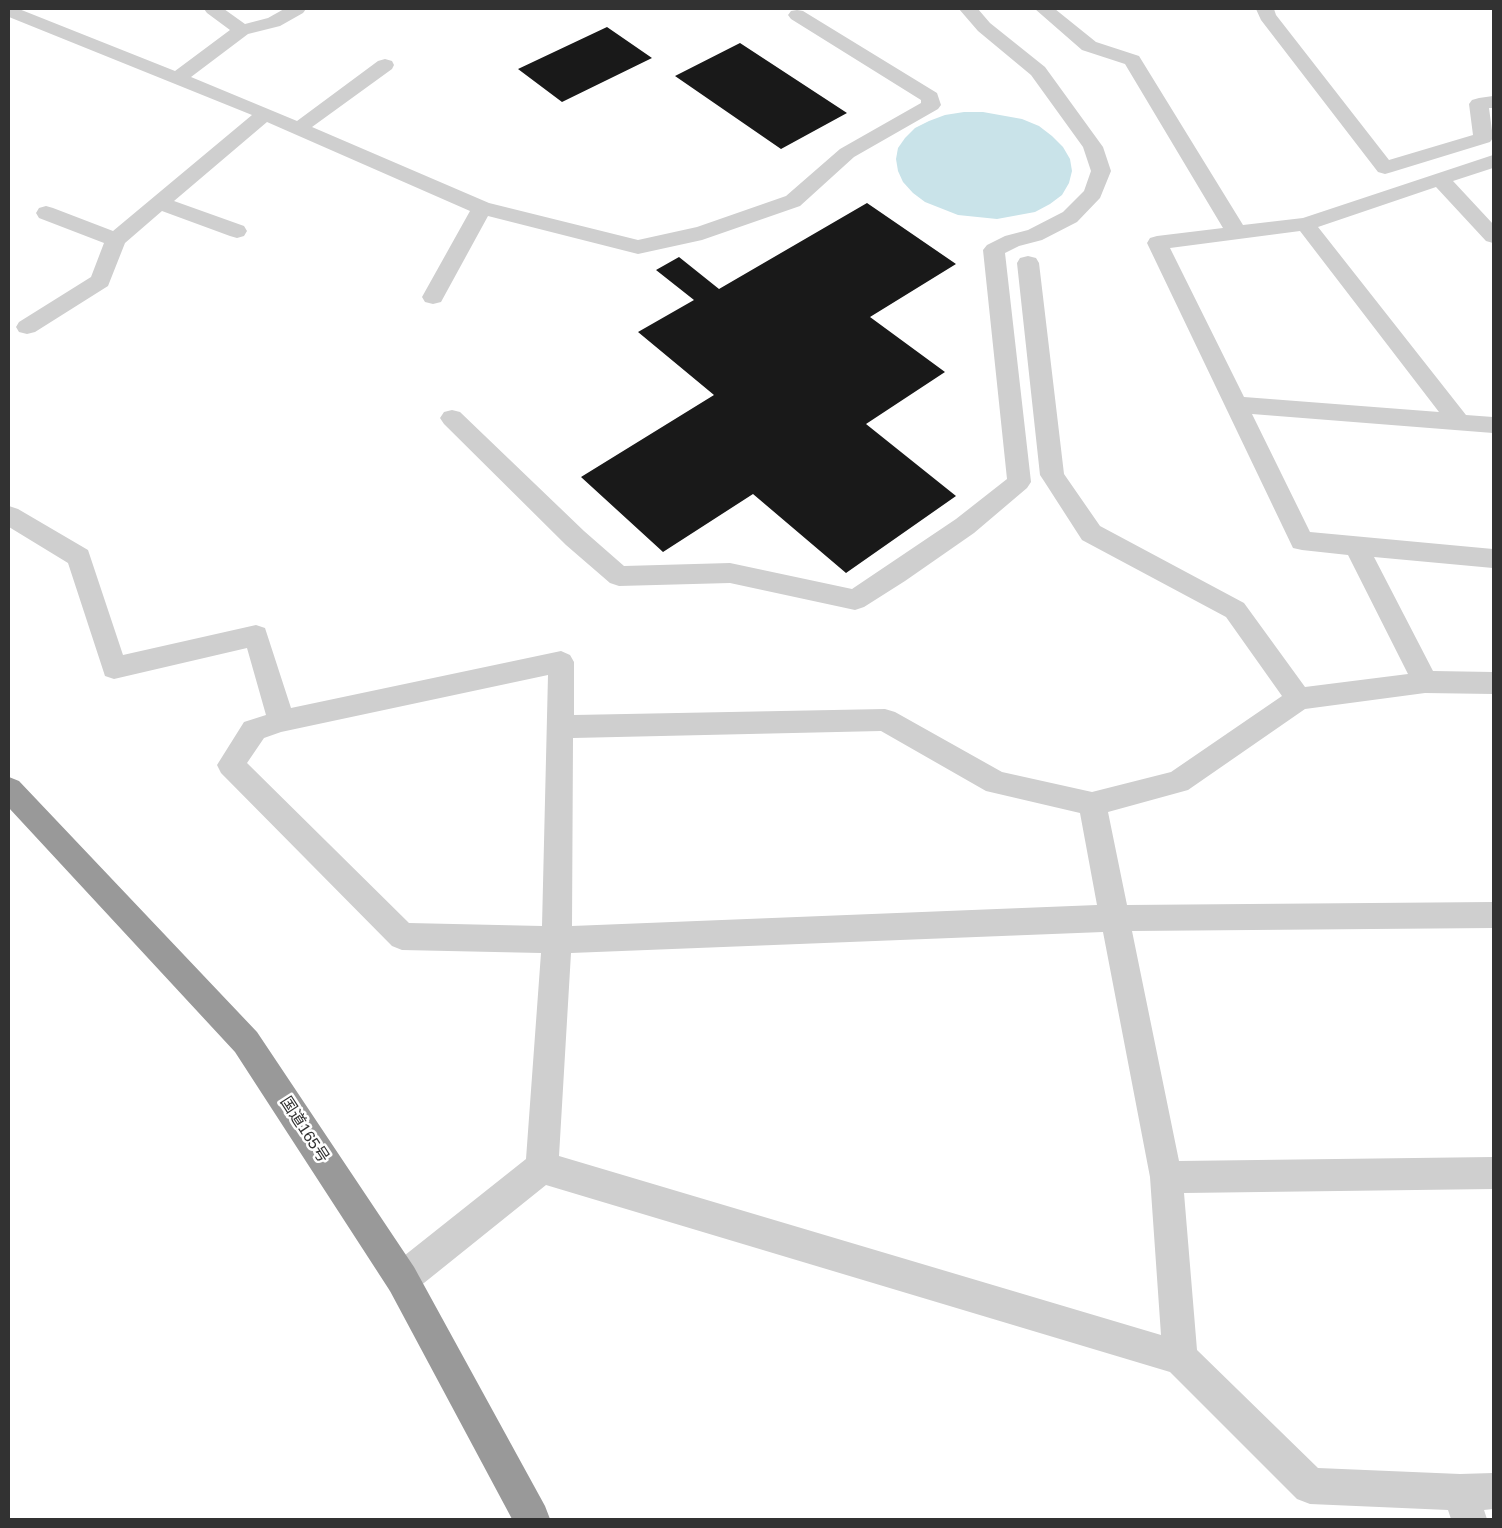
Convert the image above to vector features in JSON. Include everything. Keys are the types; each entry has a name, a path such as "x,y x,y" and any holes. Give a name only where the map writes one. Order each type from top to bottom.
{"highway":[{"name":"国道165号","path":"9,789 246,1042 402,1279 532,1519"}],"street":[{"path":"214,9 242,30"},
{"path":"178,78 242,30 274,22 297,9"},
{"path":"452,418 575,538 619,576 730,573 855,600 965,526 1019,482 994,250 1012,241 1035,235 1070,217 1093,193 1101,171 1093,147 1038,70 984,27 968,9"},
{"path":"1044,9 1089,46 1132,60 1237,233"},
{"path":"1265,9 1267,16 1385,168 1483,138 1479,104 1493,102"},
{"path":"9,11 265,114 482,208 638,247 702,233 793,201 847,153 931,105 930,97 797,15"},
{"path":"298,128 385,65"},
{"path":"27,328 100,281 116,240 265,114"},
{"path":"1493,161 1306,224 1157,243 1302,540 1493,558"},
{"path":"1441,180 1493,236"},
{"path":"160,203 237,231"},
{"path":"433,297 482,208"},
{"path":"46,213 116,240"},
{"path":"1306,224 1460,422"},
{"path":"1028,263 1052,475 1091,533 1235,610 1299,699"},
{"path":"1236,405 1493,425"},
{"path":"9,515 79,557 114,668 256,634 282,721"},
{"path":"1356,546 1425,682"},
{"path":"402,1279 542,1167 557,940 561,662 282,721 254,730 230,765 402,936 557,940 1115,918 1493,915"},
{"path":"560,727 885,720 996,784 1092,804 1178,782 1299,699 1425,682 1493,683"},
{"path":"1092,804 1166,1177 1180,1358"},
{"path":"542,1167 1180,1358 1310,1486 1474,1501"},
{"path":"1166,1177 1493,1173"}],"water":[{"path":"983,112 1022,119 1039,126 1052,136 1063,147 1070,159 1072,171 1069,183 1062,195 1035,212 997,219 958,215 925,202 913,193 903,182 898,171 896,159 898,148 915,128 945,115"}],"building":[{"path":"607,27 652,58 562,102 518,69"},
{"path":"740,43 847,113 781,149 675,76"},
{"path":"867,203 956,264 870,317 945,372 866,424 956,496 846,573 753,494 663,552 581,477 714,395 638,332 694,300 656,270 679,257 719,289"}]}
